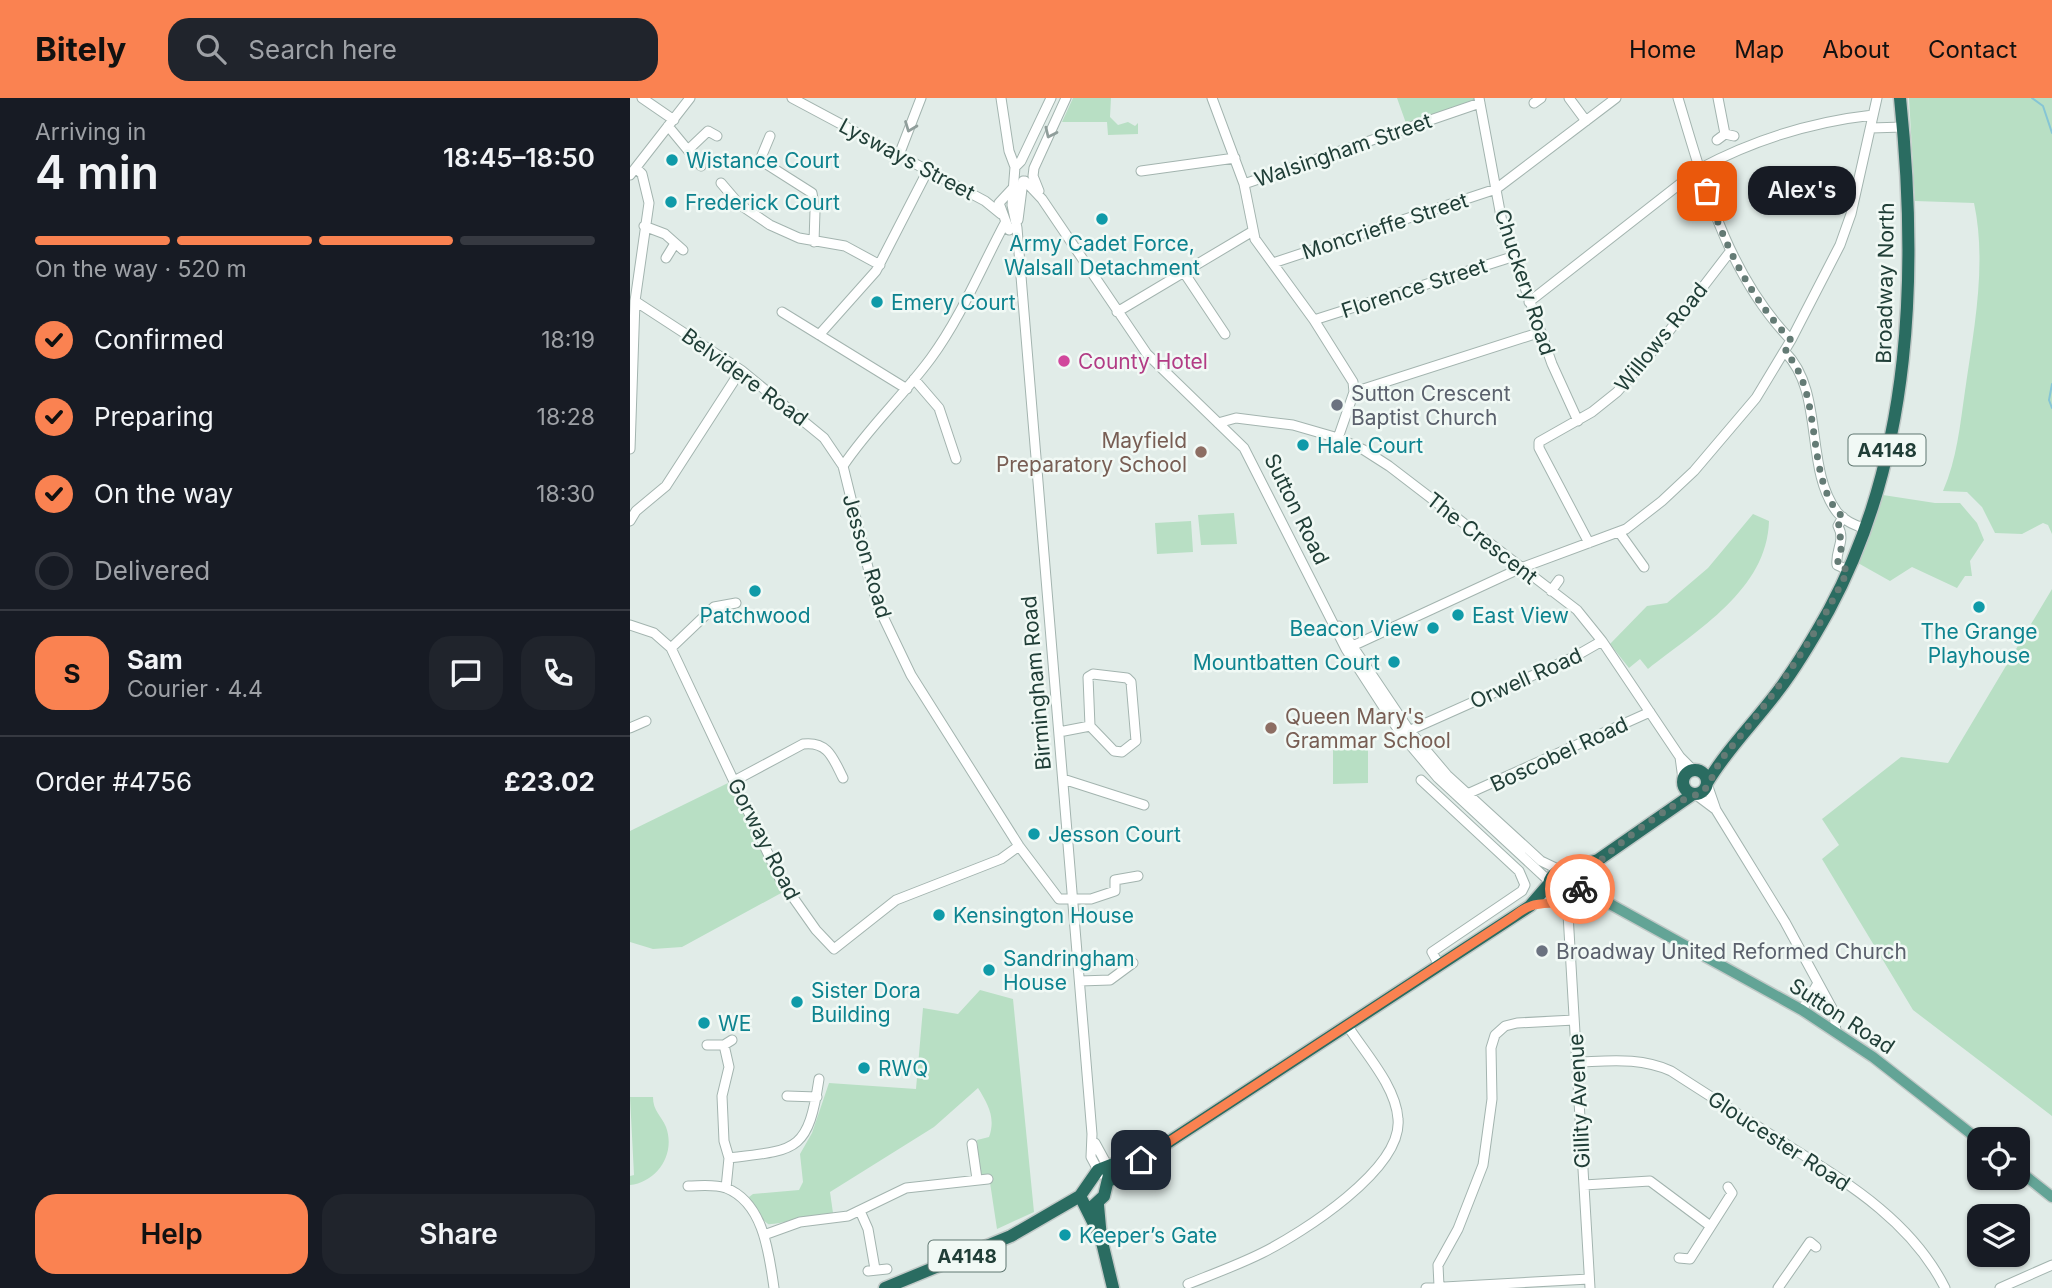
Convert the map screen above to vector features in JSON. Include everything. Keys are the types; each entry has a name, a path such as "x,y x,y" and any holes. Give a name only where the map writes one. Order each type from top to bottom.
{"highway":[{"name":"Broadway North","path":"1690,782 1704,790 1722,757 1779,690 1829,609 1865,529 1889,442 1902,376 1908,316 1900,98"},
{"name":"Broadway North","path":"1581,883 1598,860 1674,805 1690,782 1722,757"},
{"path":"1690,782 1703,774 1707,783"},
{"name":"Broadway North","path":"1564,870 1598,860"},
{"path":"1089,1201 1110,1181 1159,1147 1530,906 1564,870 1576,875 1581,883 1568,903"},
{"path":"1549,883 1550,892 1568,903"},
{"path":"1530,906 1568,903"},
{"path":"1113,1288 1089,1201 1102,1167 1159,1147"},
{"path":"1102,1167 1110,1181"},
{"name":"A4148","path":"885,1288 974,1253 1046,1217 1089,1201"}],"main road":[{"name":"Sutton Road","path":"1581,883 1601,899 1802,1010 1836,1032 1967,1131"},
{"name":"Sutton Road","path":"1568,903 1601,899"},
{"path":"2030,1180 2052,1198"}],"street":[{"path":"642,98 671,123 701,166"},
{"path":"630,449 635,301 649,202 642,174 633,172 690,98"},
{"name":"Lysways Street","path":"792,98 985,201 1008,224"},
{"path":"899,155 921,98"},
{"name":"Birmingham Road","path":"1002,98 1009,151 1017,167 1008,224 1059,732 1093,1134 1102,1167"},
{"path":"1017,167 1051,98"},
{"name":"Birmingham Road","path":"1008,224 1066,98"},
{"path":"1212,98 1244,184 1253,231 1353,382 1354,392 1338,438"},
{"path":"1569,98 1586,121"},
{"name":"Moncrieffe Street","path":"1273,263 1496,189 1616,98"},
{"path":"1678,98 1699,169 1729,253 1778,327 1791,340"},
{"path":"1718,98 1725,136"},
{"path":"1350,647 1521,568 1619,532 1662,501 1694,471 1750,407 1785,352 1847,228 1877,98"},
{"name":"Walsingham Street","path":"1244,184 1480,100"},
{"name":"Chuckery Road","path":"1480,100 1502,222 1529,302 1578,421"},
{"path":"1529,302 1699,169 1730,152 1794,128 1873,115"},
{"path":"1871,128 1903,127"},
{"path":"688,150 709,131 717,136"},
{"path":"770,136 760,160 812,193 816,211 814,242"},
{"path":"1141,171 1235,158"},
{"path":"1017,167 1029,162 1029,176"},
{"path":"1017,167 1029,176"},
{"path":"819,335 880,265 928,170"},
{"name":"Sutton Road","path":"1029,176 1042,200 1147,354 1251,458 1327,611 1405,732 1463,796 1549,883"},
{"path":"721,183 752,214 786,232 814,242 845,246 880,265"},
{"name":"Lysways Street","path":"999,203 1012,189"},
{"name":"Lysways Street","path":"985,201 999,203"},
{"name":"Lysways Street","path":"999,203 1008,224"},
{"name":"Jesson Road","path":"1008,224 996,239 955,320 907,389 862,438 843,466 877,604 911,676 1019,846 1059,899 1073,901"},
{"path":"644,226 665,234 674,245 683,250"},
{"path":"1117,312 1253,231"},
{"path":"666,258 674,245"},
{"name":"Willows Road","path":"1589,543 1539,448 1542,439 1578,421 1617,392 1729,253"},
{"name":"Florence Street","path":"1314,320 1515,256"},
{"path":"1183,271 1226,336"},
{"name":"Belvidere Road","path":"635,301 741,370 814,426 843,466"},
{"path":"782,312 907,389"},
{"path":"1354,392 1541,332"},
{"path":"1785,352 1796,363 1804,384 1828,494 1843,517 1865,529"},
{"path":"630,521 633,507 666,486 741,370"},
{"path":"914,379 939,408 952,457"},
{"name":"The Crescent","path":"1219,424 1226,418 1249,419 1293,425 1338,438 1389,466 1577,610 1602,641 1680,757 1690,782 1716,810 1786,922 1834,1012 1836,1032"},
{"path":"1843,517 1838,526 1842,545 1836,560 1837,565 1848,570"},
{"path":"1619,532 1644,567"},
{"path":"1551,591 1559,580"},
{"path":"630,625 654,633 671,648 714,607 736,603"},
{"name":"Orwell Road","path":"1405,732 1574,657 1602,641"},
{"name":"Gorway Road","path":"671,648 780,879 816,930 834,949 896,900 1000,859 1019,846"},
{"path":"1093,674 1127,678 1131,682 1136,741 1122,752 1114,751 1090,726 1088,677 1093,674"},
{"name":"Boscobel Road","path":"1463,796 1650,712"},
{"path":"630,728 646,722"},
{"path":"1059,732 1090,726"},
{"path":"734,781 803,744 816,743 829,750 838,773"},
{"path":"1063,779 1144,805"},
{"path":"1421,780 1519,871 1525,885 1522,891 1432,952 1439,965"},
{"name":"The Crescent","path":"1707,783 1716,810"},
{"path":"1450,806 1463,796"},
{"name":"Sutton Road","path":"1463,796 1541,861 1564,870"},
{"path":"1073,901 1115,891 1115,880 1138,876"},
{"name":"Gillity Avenue","path":"1568,903 1589,1284"},
{"path":"1080,981 1110,980 1133,963"},
{"path":"1802,1010 1818,983"},
{"path":"1440,1286 1438,1265 1458,1229 1483,1165 1492,1099 1491,1048 1495,1035 1505,1026 1517,1023 1574,1020"},
{"path":"1187,1283 1261,1254 1302,1230 1361,1183 1385,1157 1397,1136 1398,1119 1393,1098 1347,1026"},
{"path":"707,1045 728,1042 729,1067 722,1096 729,1158 726,1188"},
{"name":"Gloucester Road","path":"1577,1062 1632,1060 1653,1063 1671,1071 1804,1156 1888,1214 1927,1256 1945,1288"},
{"path":"729,1158 791,1148 807,1130 817,1097 819,1079"},
{"path":"787,1096 817,1097"},
{"path":"972,1144 977,1179"},
{"path":"764,1235 800,1222 848,1216 906,1188 988,1179"},
{"path":"1584,1185 1650,1181 1709,1225"},
{"path":"688,1186 726,1188 747,1204 764,1235 775,1288"},
{"path":"1679,1258 1690,1259 1709,1225 1732,1193 1728,1187"},
{"path":"860,1210 868,1229 872,1270 887,1269"},
{"path":"1783,1286 1810,1242 1816,1247"},
{"path":"2000,1288 2052,1265"},
{"path":"1426,1288 1589,1284"}],"green space":[{"path":"1073,98 1111,98 1110,117 1118,125 1128,122 1135,126 1138,123 1138,134 1108,135 1107,122 1062,122"},
{"path":"1397,98 1477,98 1478,101 1407,126"},
{"path":"1909,98 2052,98 2052,534 2048,525 2043,523 2022,534 1995,533 1982,507 1967,492 1943,491 1957,442 1975,320 1979,273 1978,226 1974,203 1915,201"},
{"path":"1883,495 1935,503 1960,503 1977,523 1984,540 1970,561 1972,576 1965,576 1957,588 1912,567 1890,581 1858,563"},
{"path":"1234,513 1237,544 1201,545 1198,515"},
{"path":"1753,514 1769,521 1765,546 1756,568 1743,588 1707,623 1648,669 1640,659 1629,668 1610,644 1647,606 1667,603 1708,568"},
{"path":"1191,521 1193,552 1157,554 1155,523"},
{"path":"2052,589 2052,1116 1913,1010 1822,859 1839,845 1822,819 1901,757 1948,763"},
{"path":"1333,744 1368,745 1368,783 1333,784"},
{"path":"728,783 783,892 682,947 653,949 630,942 630,831"},
{"path":"980,990 1013,999 1034,1212 997,1229 989,1176 980,1174 977,1140 989,1137 992,1124 988,1106 978,1088 934,1127 830,1192 833,1213 771,1224 765,1222 749,1197 753,1194 799,1190 803,1182 800,1154 812,1133 829,1083 916,1089 923,1008 958,1014"},
{"path":"630,1097 653,1097 654,1106 666,1127 668,1147 662,1165 656,1172 640,1183 630,1185 630,1176 634,1175"}],"waterway":[{"path":"2032,98 2043,106 2052,133"},
{"path":"2052,384 2049,400 2052,408"}],"way so far":[{"path":"1580,889 1581,882 1598,860 1674,805 1704,790 1722,757 1779,690 1829,609 1848,570 1837,565 1836,560 1842,545 1838,526 1843,517 1837,512 1828,494 1804,384 1796,363 1785,352 1791,340 1778,327 1729,253 1707,191"}],"place":[{"name":"Wistance Court","path":"672,160"},
{"name":"Alex's","path":"1707,191"},
{"name":"Frederick Court","path":"671,202"},
{"name":"Army Cadet Force, Walsall Detachment","path":"1102,219"},
{"name":"Emery Court","path":"877,302"},
{"name":"County Hotel","path":"1064,361"},
{"name":"Sutton Crescent Baptist Church","path":"1337,405"},
{"name":"Hale Court","path":"1303,445"},
{"name":"Mayfield Preparatory School","path":"1201,452"},
{"name":"Patchwood","path":"755,591"},
{"name":"The Grange Playhouse","path":"1979,607"},
{"name":"East View","path":"1458,615"},
{"name":"Beacon View","path":"1433,628"},
{"name":"Mountbatten Court","path":"1394,662"},
{"name":"Queen Mary's Grammar School","path":"1271,728"},
{"name":"Jesson Court","path":"1034,834"},
{"name":"Kensington House","path":"939,915"},
{"name":"Broadway United Reformed Church","path":"1542,951"},
{"name":"Sandringham House","path":"989,970"},
{"name":"Sister Dora Building","path":"797,1002"},
{"name":"WE","path":"704,1023"},
{"name":"RWQ","path":"864,1068"},
{"name":"Keeper’s Gate","path":"1065,1235"}],"route":[{"path":"1141,1160 1530,906 1568,902 1575,899 1580,889"}]}
